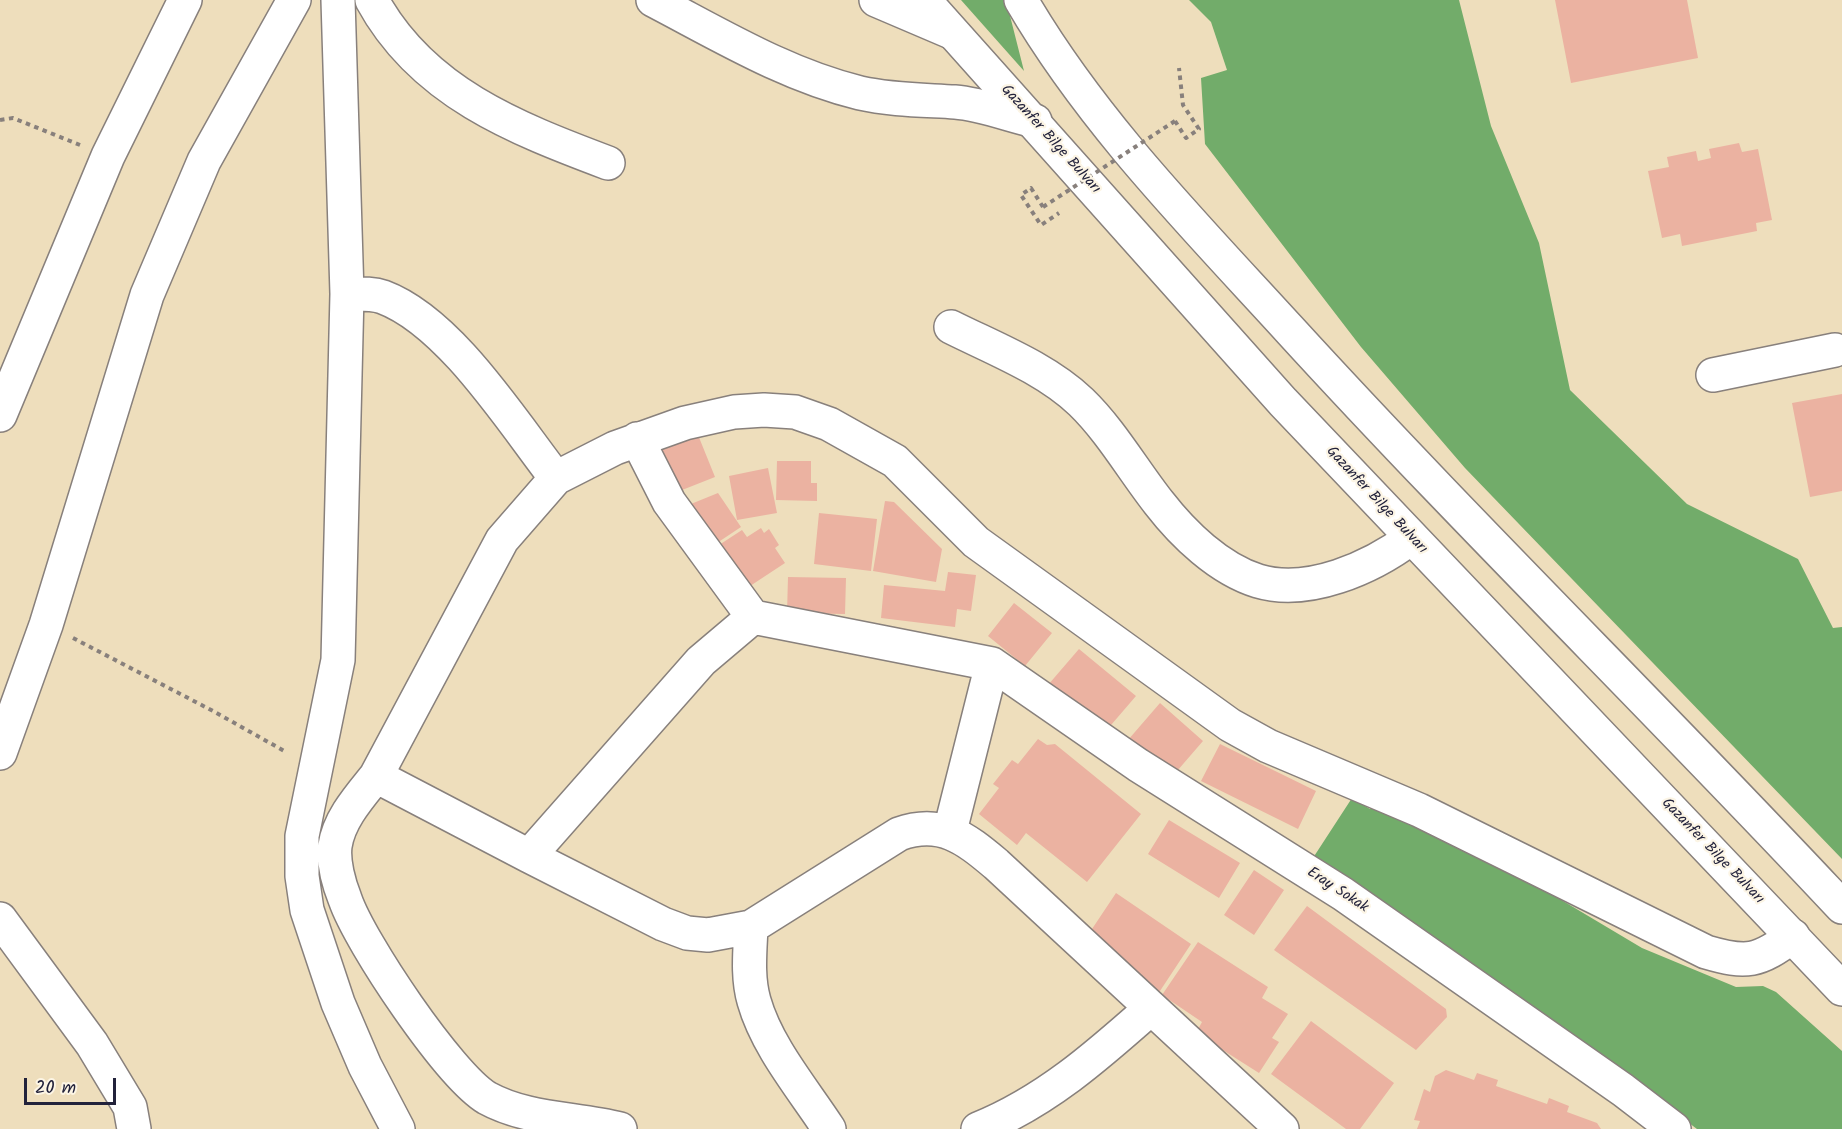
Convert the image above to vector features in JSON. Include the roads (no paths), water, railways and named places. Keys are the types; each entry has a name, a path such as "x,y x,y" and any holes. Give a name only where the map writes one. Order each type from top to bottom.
{"street":[{"path":"0,415 108,156 185,0"},
{"path":"0,753 46,625 147,295 204,161 294,0"},
{"path":"338,0 347,294 338,660 302,836 302,876 310,921 338,1003 365,1066 398,1129"},
{"path":"372,0 425,69 474,105 608,162"},
{"path":"653,0 778,66 823,82 861,93 924,102 957,102 1035,121"},
{"path":"876,0 951,32"},
{"name":"Gazanfer Bilge Bulvarı","path":"924,0 1035,121 1211,322 1411,538 1842,989"},
{"path":"1021,0 1053,51 1176,206 1370,418 1842,907"},
{"path":"347,294 375,295 386,298 427,324 462,358 556,478"},
{"path":"951,327 1042,373 1080,401 1174,522 1204,550 1256,580 1292,585 1315,581 1367,565 1411,538"},
{"path":"1713,375 1834,350"},
{"path":"620,1129 513,1110 485,1096 461,1076 431,1038 359,930 345,899 335,861 335,846 342,825 354,803 376,776 502,540 556,478 637,439 710,416 734,412 764,410 795,412 829,424 895,461 976,542 1230,725 1268,746 1419,810 1706,952 1744,961 1770,954 1792,936"},
{"path":"637,439 669,502 753,617 992,664 950,831"},
{"path":"529,856 701,661 753,617"},
{"name":"Eray Sokak","path":"992,664 1138,765 1343,894 1623,1090 1674,1129"},
{"path":"376,776 663,924 687,933 708,934 751,927 899,834 916,828 950,831 971,843 996,864 1282,1129"},
{"path":"306,816 342,825"},
{"path":"0,919 92,1044 130,1107 134,1129"},
{"path":"751,927 750,980 754,1001 778,1051 829,1129"},
{"path":"978,1129 1017,1121 1076,1074 1150,1009"}]}
